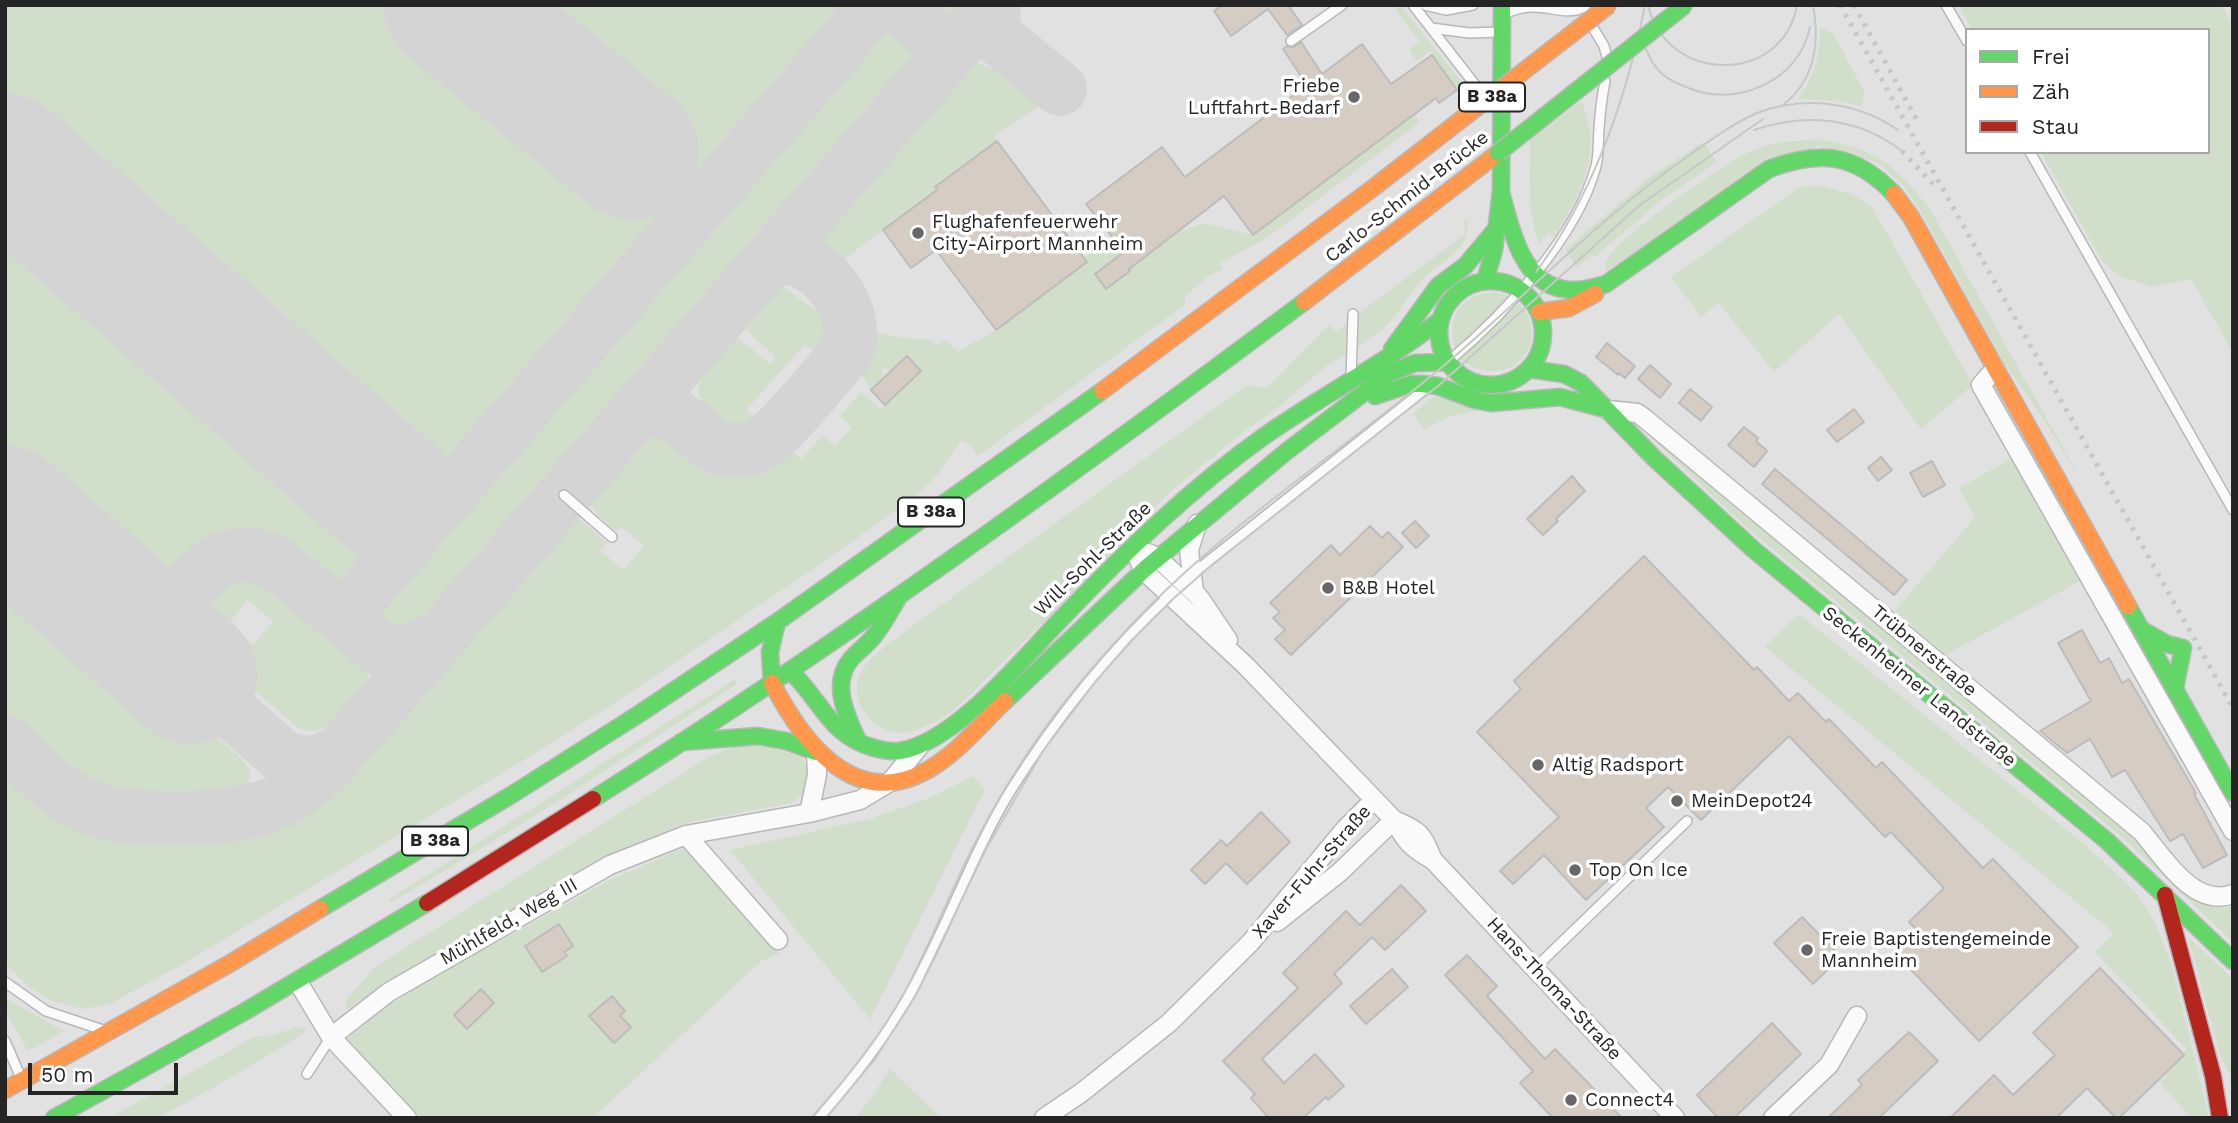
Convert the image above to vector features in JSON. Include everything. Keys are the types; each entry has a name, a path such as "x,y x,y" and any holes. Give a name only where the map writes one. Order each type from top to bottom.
{"main road":[{"name":"Carlo-Schmid-Brücke","path":"777,622 1086,404 1373,188 1609,5"},
{"name":"Carlo-Schmid-Brücke","path":"900,595 1286,317 1501,145 1685,5"},
{"path":"1485,281 1492,261 1501,192 1502,10"},
{"path":"1539,312 1571,308 1588,300 1606,284 1769,169 1788,160 1809,156 1831,157 1852,163 1877,176 1897,195 1911,217 2233,793"},
{"path":"1501,192 1517,242 1535,274 1549,286 1571,293 1606,284"},
{"path":"1505,210 1506,254 1518,288 1539,312 1542,323 1541,348 1529,369 1510,382 1487,385 1465,378 1447,362 1438,338 1440,320 1447,303 1460,290 1476,282 1500,282 1518,288"},
{"path":"1384,360 1430,295 1465,266 1497,229"},
{"name":"Will-Sohl-Straße","path":"790,671 803,681 826,717 843,733 868,747 890,751 919,747 953,724 985,696 1134,547 1204,482 1261,439 1419,338 1440,320"},
{"path":"681,742 758,736 786,741 816,752 836,767 859,778 890,782 918,775 938,763 1157,557 1285,451 1381,379 1410,364 1432,360 1447,362"},
{"name":"Seckenheimer Landstraße","path":"1529,369 1564,374 1581,383 1655,459 1754,550 2107,841 2233,961"},
{"path":"1351,404 1411,384 1431,385 1491,403 1560,397 1608,410"},
{"path":"858,741 844,707 841,690 843,677 847,665 871,640 900,595"},
{"name":"B 38a","path":"54,1118 298,982 681,742 900,595"},
{"path":"777,622 769,660 772,683 780,702 816,752"},
{"name":"B 38a","path":"5,1090 229,964 513,794 777,622"},
{"path":"2142,630 2167,644 2183,648 2175,688"},
{"path":"733,652 769,660 790,671"},
{"path":"2165,894 2213,1076 2220,1118"},
{"path":"2213,1076 2233,1097"}],"street":[{"path":"1996,369 1981,385 2233,831"},
{"name":"Trübnerstraße","path":"1608,410 1643,416 2142,832 2180,877 2200,893 2223,897 2233,894"},
{"path":"1190,583 1189,550 1198,521"},
{"name":"Hans-Thoma-Straße","path":"1134,547 1157,557 1190,583 1246,666"},
{"name":"Hans-Thoma-Straße","path":"1134,547 1143,570 1246,666 1394,820 1411,848 1433,860 1675,1118"},
{"name":"Mühlfeld, Weg III","path":"331,1037 389,992 610,864 686,835 808,813 860,800 890,782 919,747"},
{"path":"808,813 817,775 816,752"},
{"name":"Xaver-Fuhr-Straße","path":"1044,1118 1081,1093 1169,1023 1250,943 1338,837 1374,800"},
{"name":"Xaver-Fuhr-Straße","path":"1250,943 1340,872 1394,820"},
{"path":"686,835 778,940"},
{"path":"298,982 331,1037 407,1118"},
{"path":"1773,1118 1829,1065 1857,1016"}],"lane":[{"path":"1291,41 1342,5"},
{"path":"1413,5 1478,86 1493,112 1501,145"},
{"path":"1426,5 1460,10 1473,5"},
{"path":"1946,5 1965,38"},
{"path":"819,1118 879,1045 908,997 1010,791 1045,738 1091,677 1169,595 1190,583 1431,385 1447,362 1518,288 1535,274 1573,216 1597,163 1600,106 1608,65 1604,46 1585,7 1567,13 1533,7 1502,10"},
{"path":"1431,28 1469,33 1502,32"},
{"path":"2031,154 2233,510"},
{"path":"1351,380 1353,314"},
{"path":"564,495 612,537"},
{"path":"1534,969 1687,821"},
{"path":"5,982 47,1011 111,1032"},
{"path":"307,1074 331,1037"},
{"path":"5,1041 22,1081"}],"green space":[{"path":"5,5 874,5 906,31 916,46 919,67 470,582 430,618 407,631 365,618 298,556 268,540 251,536 229,538 208,545 172,574 158,582 143,583 5,464"},
{"path":"925,5 972,5 953,27 936,20"},
{"path":"1393,5 1400,5 1465,86 1459,91 1430,51 1417,61 1409,50 1419,41"},
{"path":"1959,5 2222,5 2233,27 2233,353 2191,279 2153,287 2121,277 2102,261 2042,154 2210,154 2210,28 1971,28"},
{"path":"1820,28 1833,33 1865,93 1861,107 1839,101 1798,99 1809,82 1815,65"},
{"path":"964,61 996,71 1043,104 995,135 997,141 935,186 969,232 926,198 838,264 821,252 824,222"},
{"path":"1582,101 1590,133 1589,161 1585,175 1555,237 1548,232 1539,244 1531,206 1530,139"},
{"path":"1414,115 1420,122 1267,238 1220,263 1223,269 1210,275 1185,296 1185,304 1179,309 978,456 971,446 962,440 936,476 913,498 815,568 610,706 524,760 186,962 110,1004 83,1009 50,1000 32,989 5,964 5,761 62,811 88,824 106,829 146,833 187,832 258,826 284,819 319,797 570,511 607,543 600,551 624,570 644,546 621,527 616,531 602,519 591,503 591,494 603,471 624,449 645,433 654,430 670,431 716,460 737,464 757,461 786,446 801,459 823,435 835,446 852,427 840,416 861,392 881,410 921,371 907,356 890,372 884,366 880,371 885,376 871,390 855,365 872,332 911,339 931,339 936,346 946,340 958,352 996,330 1087,262 1084,258 1112,238 1134,265 1181,231 1204,223 1253,235"},
{"path":"1818,139 1855,148 1882,161 1905,180 1930,209 2083,484 2042,417 2004,363 1921,212 1904,186 1879,164 1851,152 1817,146 1607,270 1607,260 1629,236 1672,202 1736,159 1766,146"},
{"path":"1703,142 1717,162 1664,198 1595,257 1592,254 1577,268 1565,250 1649,178"},
{"path":"1824,186 1851,194 1872,207 1973,385 1921,429 1839,314 1774,372 1719,303 1701,317 1671,277 1800,187"},
{"path":"1467,218 1466,237 1461,245 1420,282 1384,328 1356,348 1358,314 1460,238 1465,233 1464,221"},
{"path":"781,285 820,314 826,323 824,341 814,351 805,344 746,410 756,419 743,427 726,427 707,417 698,390 711,351 725,332 730,332 771,364 776,357 749,331 743,316 753,297 766,286"},
{"path":"1494,292 1511,296 1455,349 1453,327 1458,310 1472,298"},
{"path":"1520,303 1529,319 1532,335 1528,349 1520,361 1508,368 1493,371 1477,368 1460,359"},
{"path":"1348,323 1346,354 1329,364 1172,490 1136,525 1141,531 952,711 933,723 903,733 882,728 866,714 857,695 857,684 864,667 881,650 1247,385 1267,388 1330,324 1336,332"},
{"path":"1436,395 1482,410 1452,416 1425,430 1412,414"},
{"path":"1633,421 2127,830 2188,893 2217,907 2233,907 2233,942 2123,838 1747,528"},
{"path":"2013,458 2080,581 1946,655 1895,611 1975,517 1959,488"},
{"path":"5,561 167,701 171,697 242,759 250,770 249,785 235,794 193,803 143,801 99,793 76,783 5,721"},
{"path":"247,570 264,573 277,581 363,657 368,669 366,683 360,697 338,720 310,730 298,728 211,652 214,648 183,620 210,589 236,572","holes":["248,600 273,621 253,645 228,624"]},
{"path":"1799,614 2084,844 2139,897 2154,920 2172,966 2209,1118 2192,1118 2160,1083 2187,1049 2095,952 2114,933 1765,647"},
{"path":"734,680 737,684 543,811 391,903 388,900"},
{"path":"742,744 764,744 802,758 809,772 807,791 791,803 685,823 602,860 347,1009 346,1000 375,967 709,757"},
{"path":"973,776 985,789 870,1019 730,850 870,819 929,798"},
{"path":"689,846 779,954 761,961 593,1118 422,1118 345,1041 380,1012 420,985 610,880"},
{"path":"2188,937 2233,979 2233,1081 2220,1055"},
{"path":"5,998 64,1031 28,1051 5,1011"},
{"path":"297,1027 306,1028 295,1039 157,1118 110,1118 254,1037 274,1035"},
{"path":"890,1069 941,1118 855,1118"}],"building":[{"path":"1222,5 1288,5 1302,25 1287,35 1268,9 1231,36 1214,11"},
{"path":"1301,42 1322,74 1362,44 1391,84 1432,55 1457,90 1439,103 1436,98 1253,235 1224,196 1106,289 1095,274 1124,252 1086,204 1162,147 1185,177 1307,85 1283,49 1287,46 1294,47"},
{"path":"997,141 1087,262 996,330 936,250 911,268 883,230"},
{"path":"1607,343 1635,366 1625,378 1596,357"},
{"path":"907,356 921,371 885,405 871,390"},
{"path":"1650,365 1671,384 1660,398 1638,379"},
{"path":"1690,389 1712,407 1701,421 1679,403"},
{"path":"1854,409 1864,422 1837,442 1827,430"},
{"path":"1744,427 1758,438 1756,441 1767,451 1754,467 1728,445"},
{"path":"1881,457 1892,470 1878,481 1868,468"},
{"path":"1932,461 1945,485 1923,497 1910,473"},
{"path":"1775,469 1907,580 1894,595 1762,484"},
{"path":"1572,476 1585,491 1543,535 1527,519"},
{"path":"1415,521 1429,536 1416,548 1402,533"},
{"name":"B&B Hotel","path":"1370,526 1382,538 1388,532 1403,547 1291,655 1275,639 1285,630 1273,618 1280,612 1270,603 1331,545 1340,555"},
{"path":"1644,556 1754,670 1757,667 1789,701 1798,693 1826,722 1829,719 1876,768 1882,762 1983,868 1993,859 2078,947 1979,1041 1895,953 1918,931 1909,922 1944,888 1891,832 1885,837 1789,736 1701,820 1668,787 1646,808 1664,827 1586,900 1544,855 1513,884 1500,871 1559,817 1477,732 1521,689 1514,681"},
{"path":"2082,630 2100,663 2109,658 2122,683 2129,679 2196,793 2194,794 2227,855 2203,868 2183,834 2170,841 2125,770 2112,777 2090,739 2067,753 2040,731 2091,701 2058,643"},
{"path":"1261,812 1290,842 1247,884 1226,863 1205,884 1191,870 1221,840 1227,846"},
{"path":"1401,885 1426,911 1385,950 1372,937 1334,974 1342,983 1262,1059 1284,1083 1315,1054 1344,1086 1328,1100 1326,1097 1303,1118 1269,1118 1251,1098 1255,1094 1223,1061 1298,988 1283,973 1346,911 1360,925"},
{"name":"Freie Baptistengemeinde Mannheim","path":"1802,917 1841,957 1813,984 1774,943"},
{"path":"559,924 573,946 564,952 567,956 542,972 525,946"},
{"path":"1467,955 1497,986 1487,996 1545,1059 1555,1049 1622,1118 1553,1118 1520,1083 1533,1071 1445,975"},
{"path":"2100,968 2184,1055 2119,1118 2087,1088 2056,1118 1950,1118 1994,1075 2013,1095 2055,1055 2033,1033"},
{"path":"1392,969 1408,987 1366,1024 1350,1006"},
{"path":"481,989 494,1003 467,1029 454,1015"},
{"path":"612,996 625,1011 620,1016 631,1027 614,1043 589,1016"},
{"path":"1772,1023 1801,1054 1734,1118 1718,1118 1697,1095"},
{"path":"1909,1032 1938,1061 1879,1118 1828,1118 1862,1085 1858,1080"}],"taxiway":[{"path":"342,618 876,5"},
{"path":"897,5 940,42 942,62"},
{"path":"5,742 55,787 77,802 108,813 130,817 182,819 233,814 274,804 302,788 326,768 992,5"},
{"path":"994,5 993,25 999,39 1060,89"},
{"path":"632,417 656,410 667,412 686,423 715,447 744,450 753,448 775,433 801,406 845,354 850,336 848,318 841,299 830,282 815,269 799,260 782,258 766,264"},
{"path":"390,496 423,525"},
{"path":"110,605 126,614 145,617 167,605 218,561 250,555 265,558 280,566 380,649 405,652 428,644 442,635"},
{"path":"190,676 283,757 298,762 313,762 341,751"}],"runway":[{"path":"451,5 631,152"},
{"path":"5,161 390,496"},
{"path":"5,513 190,676"}],"tram line":[{"path":"1536,272 1575,210 1605,145 1628,76 1645,5"},
{"path":"1648,5 1659,31 1677,50 1699,61 1724,65 1748,61 1770,50 1787,31 1797,5"},
{"path":"1783,105 1802,84 1813,60 1816,33 1813,5"},
{"path":"1640,31 1649,56 1664,75 1686,87 1724,95 1762,86 1779,76 1793,63 1804,46 1810,27"},
{"path":"811,1118 861,1058 894,1010 981,831 1033,745 1100,659 1148,608 1199,560 1455,356 1629,201 1732,126 1775,107 1812,103 1830,104 1865,113 1898,130"},
{"path":"826,1118 875,1059 916,995 986,849 1043,751 1096,681 1131,641 1213,564 1438,386 1640,205 1763,119"},
{"path":"1754,130 1793,121 1831,121 1867,131 1902,151"}],"railway":[{"path":"1840,5 2233,708"},
{"path":"1854,5 1918,122"},
{"path":"1902,151 1933,184"}],"traffic: fast":[{"path":"1485,281 1494,250 1501,190 1502,5"},
{"path":"1498,153 1685,5"},
{"path":"1501,192 1513,236 1527,264 1537,276 1549,284 1574,290 1606,284 1769,169 1787,163 1821,158 1851,163 1880,180 1894,194"},
{"path":"1392,349 1438,286 1465,266 1496,229"},
{"path":"1491,281 1511,285 1528,296 1539,313 1543,333 1539,353 1528,370 1511,381 1491,385 1471,381 1454,370 1443,353 1439,333 1443,313 1454,296 1471,285 1491,281"},
{"path":"593,799 775,681 953,558 1304,302"},
{"path":"790,671 835,725 858,742 874,748 900,751 944,732 988,696 1109,570 1210,478 1263,437 1397,351 1440,320"},
{"path":"1005,701 1146,568 1287,451 1390,373 1415,363 1447,362"},
{"path":"1529,369 1564,374 1581,383 1655,459 1754,550 2107,841 2233,961"},
{"path":"1375,396 1411,384 1422,384 1438,386 1491,403 1560,397 1605,409"},
{"path":"320,909 513,794 639,714 777,622 1102,391"},
{"path":"858,741 842,700 842,679 851,659 878,631 900,595"},
{"path":"2128,606 2233,793"},
{"path":"772,683 770,652 777,622"},
{"path":"2142,630 2167,644 2183,648 2175,688"},
{"path":"681,742 758,736 786,741 816,752"},
{"path":"54,1118 244,1012 427,903"}],"traffic: slow":[{"path":"1373,188 1609,5"},
{"path":"1304,302 1498,153"},
{"path":"1102,391 1373,188"},
{"path":"1894,194 1911,217 2128,606"},
{"path":"1539,312 1569,308 1595,294"},
{"path":"772,683 798,726 814,746 832,763 852,775 874,782 898,781 924,772 957,749 1005,701"},
{"path":"5,1090 229,964 320,909"}],"traffic: jam":[{"path":"427,903 593,799"},
{"path":"2165,895 2213,1076 2220,1118"}],"place":[{"name":"Friebe Luftfahrt-Bedarf","path":"1354,97"},
{"name":"Flughafenfeuerwehr City-Airport Mannheim","path":"918,233"},
{"name":"B&B Hotel","path":"1328,588"},
{"name":"Altig Radsport","path":"1538,765"},
{"name":"MeinDepot24","path":"1677,801"},
{"name":"Top On Ice","path":"1575,870"},
{"name":"Freie Baptistengemeinde Mannheim","path":"1807,950"},
{"name":"Connect4","path":"1571,1100"}]}
